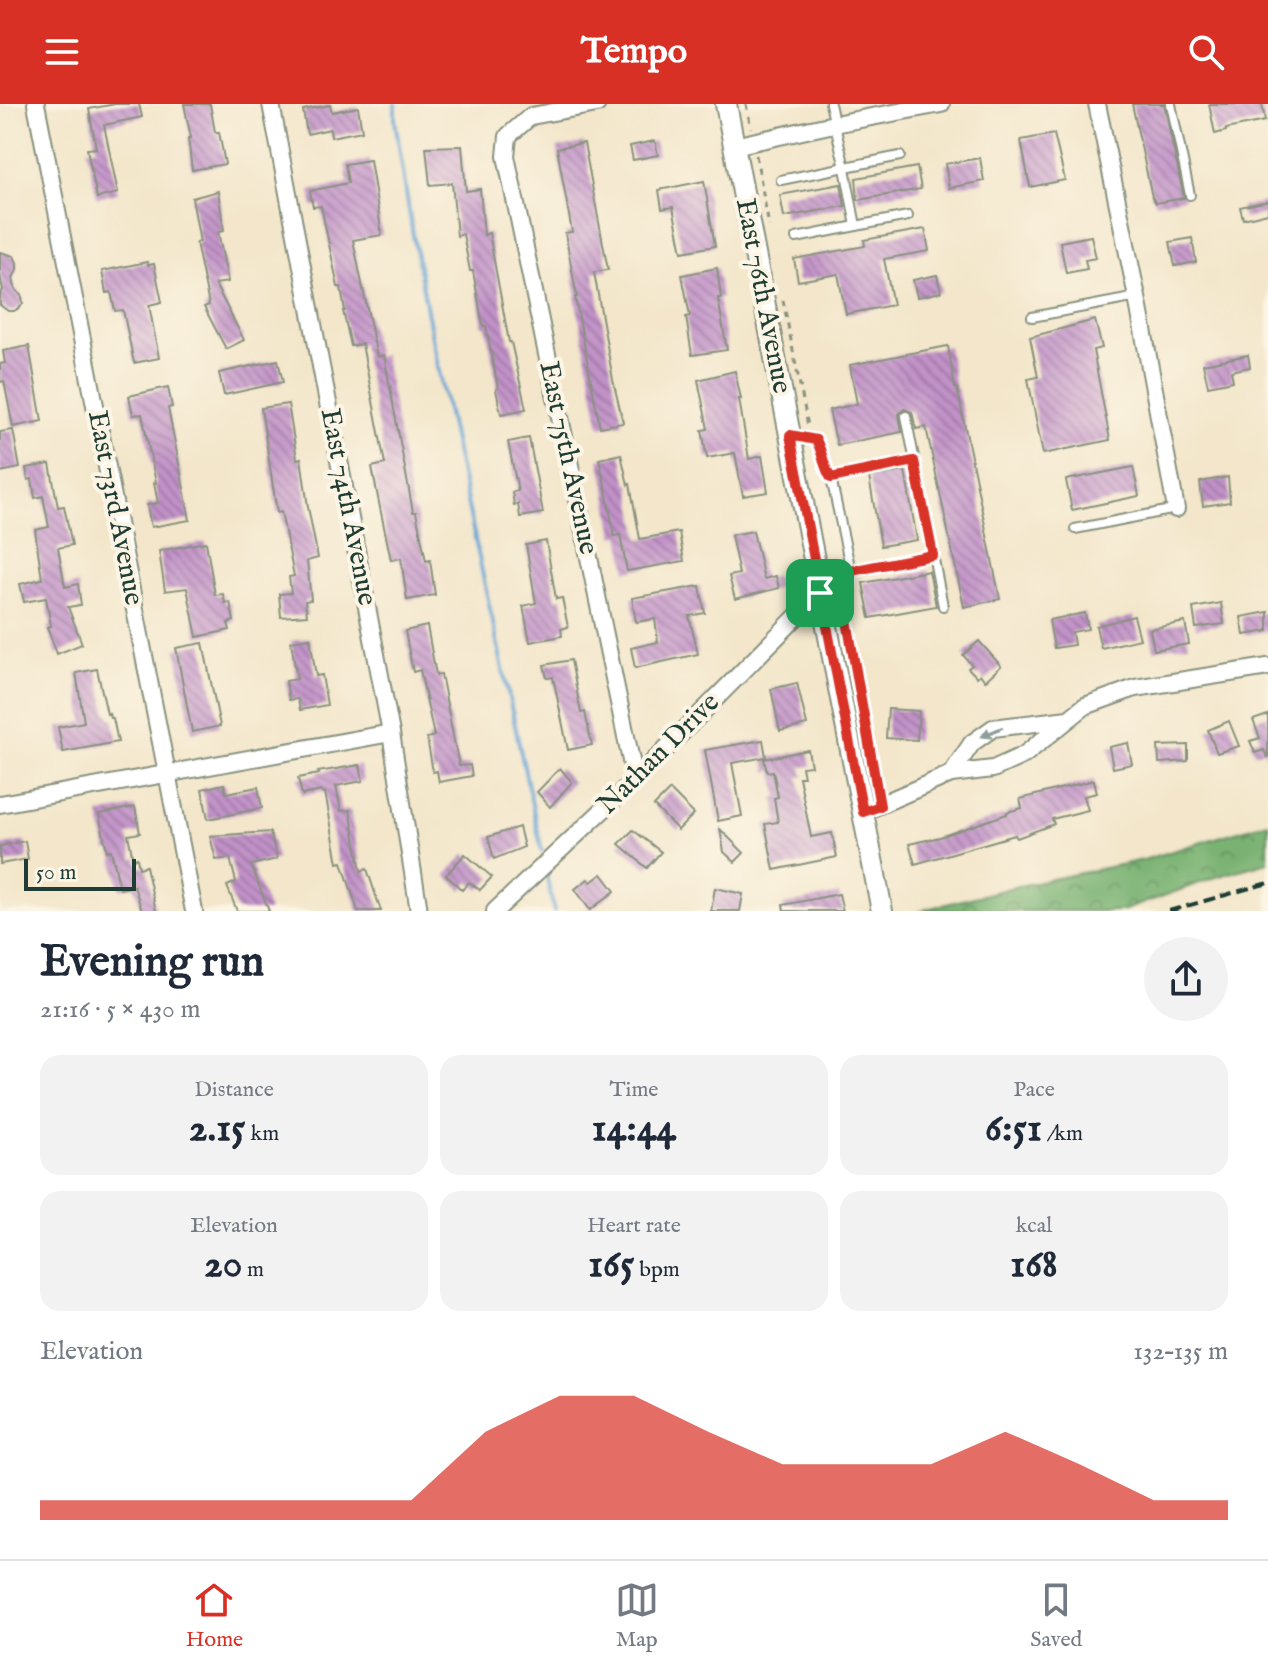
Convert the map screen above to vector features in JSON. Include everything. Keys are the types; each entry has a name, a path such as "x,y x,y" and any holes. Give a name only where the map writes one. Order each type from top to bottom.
{"street":[{"name":"East 73rd Avenue","path":"36,104 194,911"},
{"name":"East 74th Avenue","path":"271,104 391,733 419,911"},
{"name":"East 75th Avenue","path":"597,104 531,116 508,136 506,156 635,780"},
{"name":"East 76th Avenue","path":"726,104 744,144 800,437 820,593 882,911"},
{"path":"744,144 941,104"},
{"path":"1097,104 1176,509"},
{"name":"Nathan Drive","path":"495,911 635,780 820,593"},
{"path":"863,812 951,774 993,769 1024,755 1085,706 1135,688 1268,667"},
{"path":"951,774 972,743 993,728 1068,719"},
{"path":"0,804 391,733"}],"lane":[{"path":"830,104 856,226"},
{"path":"1171,104 1190,195"},
{"path":"781,180 900,156"},
{"path":"796,238 908,216"},
{"path":"1032,317 1137,297"},
{"path":"906,416 943,606"},
{"path":"800,437 818,443 831,478 851,571 849,587 825,620"},
{"path":"831,478 914,461"},
{"path":"1075,529 1176,509"},
{"path":"851,571 933,555"}],"path":[{"path":"746,104 744,144 770,230"},
{"path":"781,289 800,437"},
{"path":"843,598 863,713"}],"green space":[{"path":"1268,822 1268,862 1122,911 919,911 1143,860"}],"building":[{"path":"139,104 142,117 104,125 118,193 97,198 87,149 96,148 89,109"},
{"path":"184,104 210,104 225,164 192,170 188,138 191,138"},
{"path":"1132,104 1164,104 1184,198 1156,203 1152,197"},
{"path":"1209,104 1262,104 1265,121 1215,134"},
{"path":"330,105 332,112 358,107 362,131 331,137 330,129 307,134 303,110"},
{"path":"1054,134 1065,180 1030,187 1021,140"},
{"path":"655,141 658,155 633,160 630,146"},
{"path":"584,143 608,270 594,272 623,423 600,427 565,233 572,232 557,148"},
{"path":"462,146 466,191 480,189 484,235 489,233 509,342 526,409 501,414 473,271 470,271 463,234 457,236 452,183 430,185 426,147"},
{"path":"980,158 984,181 949,188 945,164"},
{"path":"370,160 382,235 353,240 377,357 384,355 413,512 416,512 426,561 430,560 435,595 407,600 401,558 391,560 372,467 385,464 362,344 351,346 341,287 338,287 321,206 313,207 310,191 348,183 345,164"},
{"path":"917,167 921,189 858,200 856,178"},
{"path":"704,181 715,246 682,252 673,207 662,209 659,190"},
{"path":"841,184 845,206 784,217 780,195"},
{"path":"218,191 224,231 218,232 228,282 215,284 244,340 226,349 204,307 209,305 196,242 200,242 192,198"},
{"path":"1268,201 1268,213 1243,219 1240,207"},
{"path":"925,229 929,251 884,259 893,305 846,314 838,274 798,281 794,259 865,246 864,240"},
{"path":"1091,236 1096,258 1085,260 1087,269 1066,273 1060,242"},
{"path":"1192,238 1196,262 1175,266 1170,242"},
{"path":"0,252 14,256 17,263 13,278 23,303 14,311 0,305 3,290"},
{"path":"147,262 148,265 154,264 162,302 149,305 159,358 134,363 123,310 115,311 111,292 106,293 102,271"},
{"path":"717,268 721,298 718,298 727,350 692,355 686,317 690,316 682,275"},
{"path":"937,275 941,292 917,297 913,280"},
{"path":"1095,320 1102,348 1093,350 1110,440 1043,454 1028,379 1038,377 1030,337"},
{"path":"29,346 42,421 13,427 4,381 0,382 0,364 5,363 3,351"},
{"path":"948,346 1000,599 964,607 926,427 916,429 912,412 904,409 899,414 902,432 837,445 829,410 857,404 850,365"},
{"path":"1248,355 1250,367 1231,371 1233,381 1208,386 1203,364"},
{"path":"278,360 283,382 224,395 219,373"},
{"path":"735,371 749,459 762,456 768,492 743,496 735,453 707,458 702,430 708,429 698,380"},
{"path":"168,387 172,407 168,408 190,520 151,527 147,505 158,503 156,483 142,414 133,415 129,396"},
{"path":"288,404 297,459 301,458 318,558 307,561 311,600 305,601 307,615 281,617 279,594 291,593 289,577 294,576 281,512 277,513 261,408"},
{"path":"13,430 20,468 0,472 0,432"},
{"path":"529,438 543,513 520,517 518,504 514,505 512,492 518,491 508,442"},
{"path":"621,454 640,539 679,532 684,561 627,571 620,535 614,536 599,459"},
{"path":"50,464 58,507 64,506 72,545 58,548 65,587 78,584 81,605 68,607 82,644 57,654 47,627 51,626 46,598 24,602 20,584 42,579 35,530 49,527 43,496 35,498 32,479 28,480 26,468"},
{"path":"1133,467 1139,496 1072,510 1066,480"},
{"path":"905,471 917,540 881,546 869,477"},
{"path":"1228,477 1230,502 1203,506 1200,482"},
{"path":"753,531 764,579 776,576 779,588 735,599 729,576 739,574 731,535"},
{"path":"546,541 556,599 562,598 568,627 561,629 562,636 530,642 523,606 536,603 526,545"},
{"path":"206,542 215,595 223,594 225,603 230,602 234,621 228,623 230,630 197,637 187,588 165,591 159,551"},
{"path":"929,571 936,606 870,618 863,583"},
{"path":"700,586 705,613 689,616 698,654 635,668 631,648 658,642 655,619 636,622 632,598"},
{"path":"1221,603 1224,624 1196,628 1193,608"},
{"path":"1268,612 1268,631 1244,635 1241,617"},
{"path":"1085,613 1088,629 1072,632 1074,645 1054,648 1049,620"},
{"path":"1134,616 1140,639 1101,648 1096,626"},
{"path":"1185,622 1189,644 1154,650 1150,629"},
{"path":"427,626 436,675 441,674 459,766 470,765 472,776 439,782 437,771 433,772 427,738 434,736 420,670 413,672 405,631"},
{"path":"310,638 316,676 322,675 327,705 300,710 298,699 289,700 286,681 297,679 291,641"},
{"path":"979,641 1001,666 985,681 980,674 977,677 968,668 972,665 963,655"},
{"path":"203,643 220,726 192,732 176,648"},
{"path":"571,660 581,713 585,712 592,745 568,750 553,677 547,678 544,665"},
{"path":"97,669 107,714 113,718 118,742 63,752 58,727 84,722 76,673"},
{"path":"797,683 807,725 780,731 771,689"},
{"path":"888,709 919,711 917,740 886,738"},
{"path":"1268,715 1267,757 1264,750 1255,753 1250,741 1260,738 1253,720"},
{"path":"1229,721 1239,746 1217,753 1208,730"},
{"path":"763,740 766,757 732,763 742,816 718,821 705,750"},
{"path":"1128,743 1132,764 1113,768 1109,747"},
{"path":"1188,745 1188,761 1159,763 1158,746"},
{"path":"808,750 811,766 802,767 804,777 799,777 811,837 832,833 837,857 774,870 765,824 778,822 774,798 778,797 773,771 767,772 764,759"},
{"path":"360,765 363,781 336,786 341,811 350,810 361,871 367,869 381,911 358,911 342,862 338,863 325,792 302,795 298,778"},
{"path":"560,768 572,782 550,807 537,792"},
{"path":"1094,780 1097,793 1084,796 1088,810 1052,819 1054,824 1017,838 1015,835 915,864 909,844 940,837 1022,808 1020,799"},
{"path":"224,784 226,793 258,787 262,808 208,819 202,789"},
{"path":"670,790 694,814 678,830 654,806"},
{"path":"135,807 140,833 128,835 133,859 137,858 139,868 146,866 156,911 142,911 134,886 120,889 99,814"},
{"path":"519,827 524,847 494,859 488,837"},
{"path":"720,829 744,853 735,862 724,852"},
{"path":"633,830 661,852 647,868 619,844"},
{"path":"270,832 277,859 251,865 269,911 237,911 227,886 236,882 230,858 216,860 210,836"},
{"path":"25,841 28,859 0,864 0,846"},
{"path":"465,854 492,877 480,890 469,882 462,890 446,875"},
{"path":"602,874 615,891 590,910 575,889 588,879 591,882"},
{"path":"715,888 743,894 740,911 711,911"},
{"path":"839,894 843,911 784,911 783,905"}],"waterway":[{"path":"395,104 411,224 434,348 542,851"},
{"path":"547,878 554,911"}],"railway":[{"path":"1169,911 1268,883"}],"route":[{"path":"790,435 816,440 831,478 914,461 933,555 851,571 849,587 843,598 880,806 863,812 830,645 820,593 790,435"}]}
